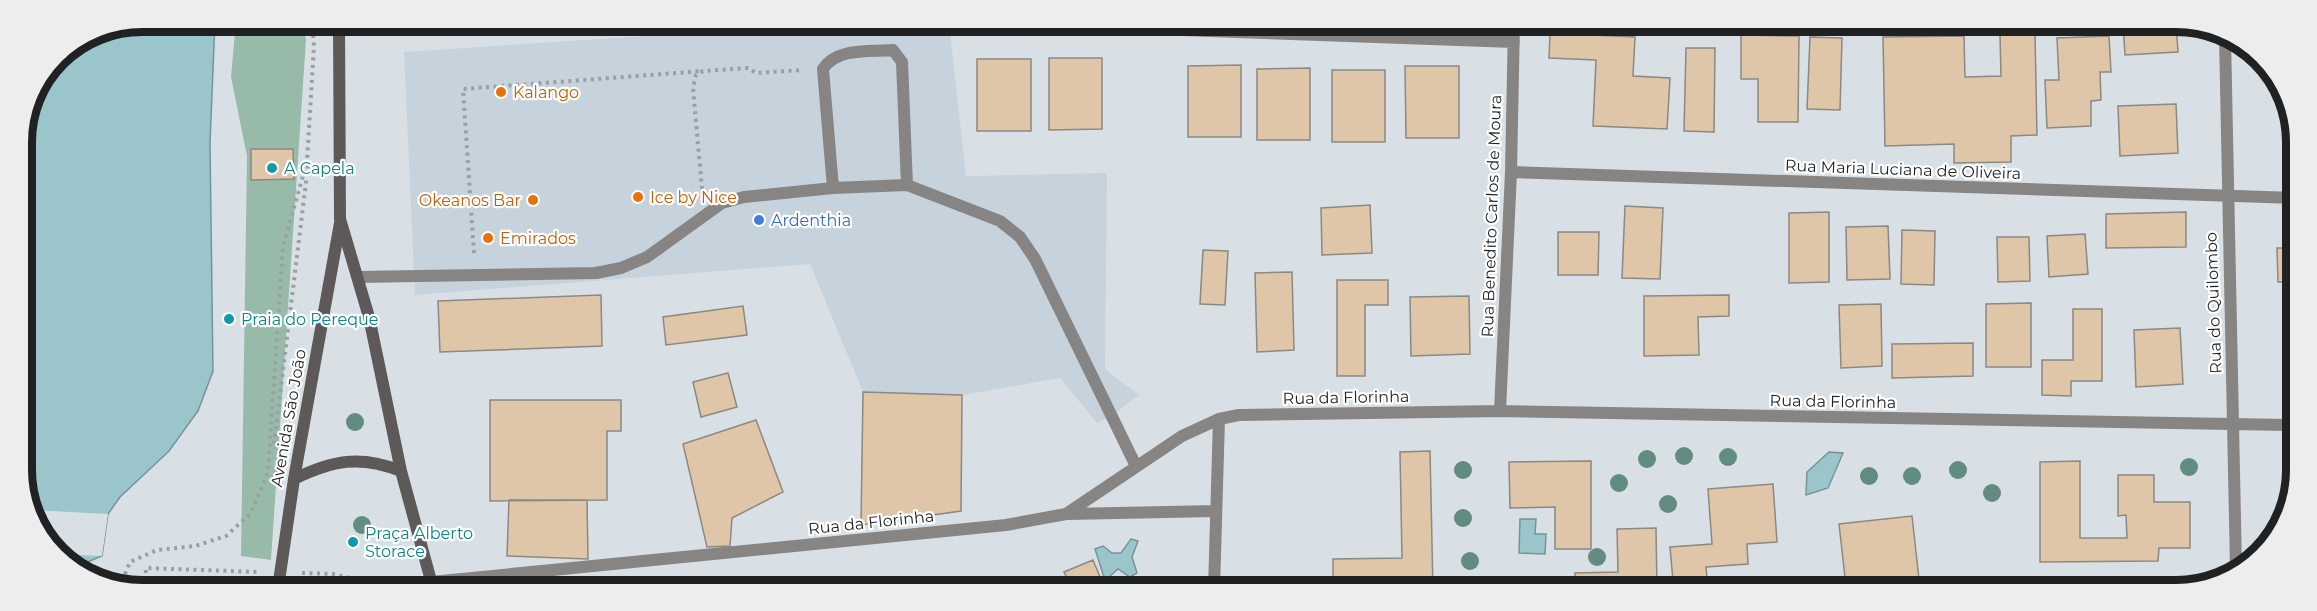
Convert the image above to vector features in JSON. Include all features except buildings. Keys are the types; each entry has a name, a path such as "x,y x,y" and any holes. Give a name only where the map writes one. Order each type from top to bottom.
{"main road":[{"path":"339,32 340,219 377,351 401,471 431,580"},
{"name":"Avenida São João","path":"279,580 294,478 340,219"},
{"path":"294,478 318,467 350,461 369,460 401,471"}],"street":[{"path":"1236,32 1514,42"},
{"name":"Rua Benedito Carlos de Moura","path":"1500,411 1511,172 1514,32"},
{"name":"Rua do Quilombo","path":"2224,43 2236,562"},
{"path":"833,188 823,69 829,60 842,54 893,50 902,62 907,184"},
{"name":"Rua Maria Luciana de Oliveira","path":"1511,172 2286,198"},
{"path":"358,277 596,273 621,268 647,257 705,213 722,203 744,196 907,184 1000,221 1020,237 1035,260 1136,466"},
{"name":"Rua da Florinha","path":"481,580 1006,525 1066,514 1182,436 1219,419 1239,415 1500,411 2286,425"},
{"path":"1214,579 1219,419"},
{"path":"1066,514 1215,511"}],"path":[{"path":"123,577 130,562 158,550 195,546 226,536 251,513 267,472 283,246 307,162 313,32"},
{"path":"270,482 308,171 318,32"},
{"path":"476,276 463,89 748,68 756,73 823,69"},
{"path":"703,71 696,75 693,88 705,213"},
{"path":"145,580 146,568 261,572"},
{"path":"301,573 340,575 359,580"}],"shaded area":[{"name":"Ardenthia","path":"706,32 950,32 966,176 1107,173 1105,369 1139,395 1113,415 1097,423 1060,378 962,395 863,392 810,264 415,295 404,52"}],"green space":[{"path":"235,32 305,32 271,560 241,556 247,156 231,77"}],"water":[{"path":"134,32 215,32 210,143 213,371 198,411 169,451 120,497 108,514 102,556 84,564 54,537 37,505 32,484 32,127 35,113 54,74 86,46 106,37"},
{"path":"1829,452 1843,453 1828,488 1806,495 1807,472"},
{"path":"1520,519 1536,519 1535,534 1546,534 1545,554 1519,553"},
{"path":"1131,539 1138,541 1132,557 1137,573 1130,577 1118,569 1109,577 1104,577 1095,549 1103,546 1112,553 1121,553"}],"pier":[{"path":"39,510 108,514 102,556 72,555 54,537"}],"place":[{"name":"Kalango","path":"501,92"},
{"name":"A Capela","path":"272,168"},
{"name":"Ice by Nice","path":"638,197"},
{"name":"Okeanos Bar","path":"533,200"},
{"name":"Ardenthia","path":"759,220"},
{"name":"Emirados","path":"488,238"},
{"name":"Praia do Pereque","path":"229,319"},
{"name":"Praça Alberto Storace","path":"353,542"}]}
